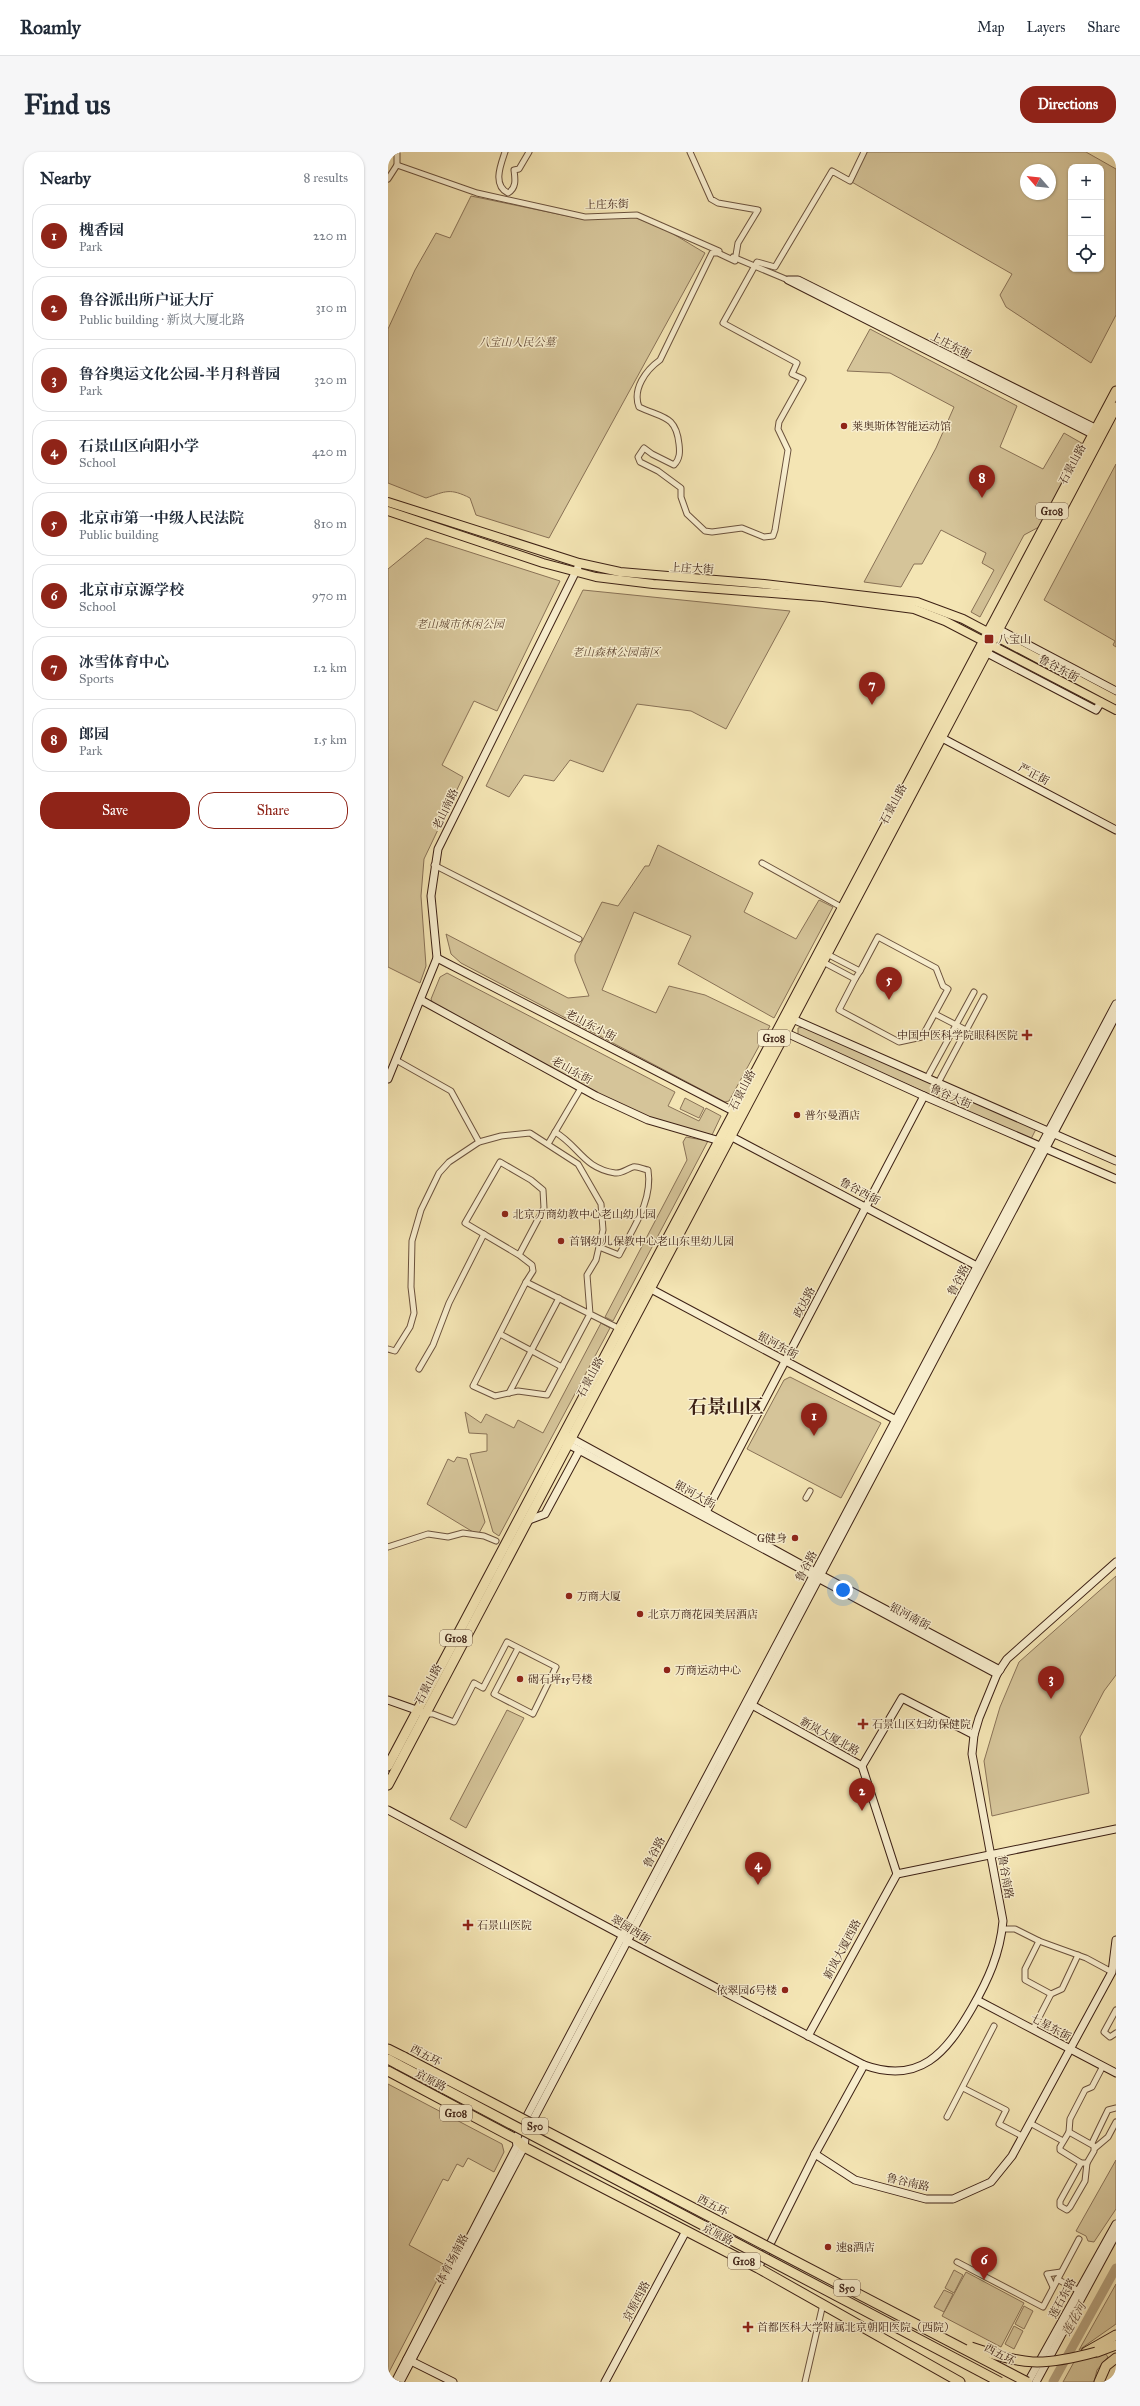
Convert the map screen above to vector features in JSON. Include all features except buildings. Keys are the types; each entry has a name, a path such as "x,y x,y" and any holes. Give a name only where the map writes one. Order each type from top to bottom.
{"highway":[{"name":"石景山路","path":"388,1785 421,1712 566,1439 651,1289 732,1136 843,908 992,637 1098,433 1116,391"},
{"name":"石景山路","path":"1098,433 1116,407"},
{"name":"石景山路","path":"789,1017 823,962 988,653 992,637"},
{"name":"石景山路","path":"388,1766 421,1712 528,1520 620,1330 735,1112 782,1031"},
{"name":"西五环","path":"388,2049 1027,2382"},
{"name":"西五环","path":"388,2059 1000,2382"},
{"name":"京原路","path":"388,2071 519,2144"},
{"name":"京原路","path":"388,2077 758,2268 960,2382"},
{"path":"1095,2350 1116,2335"},
{"path":"945,2338 1012,2361 1041,2363 1070,2359 1095,2350 1116,2345"},
{"path":"940,2351 990,2382"},
{"path":"1099,2382 1106,2366 1116,2358"}],"main road":[{"name":"上庄大街","path":"388,502 579,563 620,572 652,576 764,584 898,598 935,607 992,637"},
{"name":"上庄大街","path":"388,511 576,572 653,584 823,597 896,606 932,615 992,637"},
{"name":"鲁谷东街","path":"992,637 1116,700"},
{"name":"鲁谷东街","path":"992,637 1116,710"}],"street":[{"path":"388,179 397,165 397,152"},
{"path":"505,152 498,175 502,186 508,192 512,191 516,182 514,170 519,169 529,152"},
{"path":"690,152 711,199 718,203 758,210 738,243 735,260 718,253 712,253 660,360 648,370 639,387 637,394 639,407 672,422 676,426 679,450 677,462 674,465 652,454 644,448 638,457 640,462 658,471 680,488 686,514 705,530 712,532 742,528 764,537 773,536 775,530 788,450 778,429 779,422 803,379 792,374 797,362 723,323 757,262 775,267 832,171 850,181 864,152"},
{"name":"上庄东街","path":"397,165 477,193 585,217 637,215 788,280 798,280 1098,433"},
{"name":"老山南路","path":"388,1079 437,958 431,896 434,865 438,849 447,827 576,572 579,563"},
{"path":"992,637 1116,691"},
{"name":"鲁谷东街","path":"988,653 1096,710 1101,702"},
{"name":"严正街","path":"942,738 1116,830"},
{"path":"762,862 843,908"},
{"path":"434,865 579,939"},
{"path":"878,937 936,968 943,986 948,990 922,1037 899,1042 839,1010 855,979 878,937"},
{"path":"827,954 860,970"},
{"name":"老山东小街","path":"437,958 735,1112"},
{"path":"823,962 855,979"},
{"path":"927,1078 974,992"},
{"path":"938,1083 984,997"},
{"name":"老山东街","path":"421,1000 581,1088 648,1120 720,1140"},
{"name":"鲁谷路","path":"1051,1133 1116,1004"},
{"path":"935,1014 966,1030"},
{"name":"鲁谷路","path":"519,2144 525,2139 534,2118 752,1705 896,1420 977,1266 1116,1015"},
{"name":"鲁谷大街","path":"789,1017 1116,1161"},
{"name":"鲁谷大街","path":"782,1031 924,1096 1116,1179"},
{"path":"396,1060 451,1091 479,1142"},
{"path":"548,1144 581,1088"},
{"name":"政达路","path":"705,1515 924,1096"},
{"path":"555,1132 568,1139 584,1160 599,1169 617,1174 634,1166 648,1170 650,1182 647,1198 619,1255 599,1247"},
{"path":"388,1349 395,1351 400,1346 412,1320 414,1313 411,1286 412,1241 422,1210 439,1173 449,1162 479,1142 501,1136 530,1133 578,1164 602,1204 603,1230 596,1260 587,1276 590,1314 547,1395 518,1391 495,1396 473,1386 533,1271 532,1265 519,1255 465,1223 500,1162 531,1180 543,1190 544,1208 519,1255"},
{"name":"鲁谷西街","path":"732,1136 977,1266"},
{"name":"鲁谷路","path":"519,2144 622,1935 817,1576 1043,1147"},
{"path":"419,1369 433,1345 449,1303 484,1234"},
{"path":"526,1282 620,1330"},
{"name":"银河东街","path":"651,1289 896,1420"},
{"path":"509,1393 559,1298"},
{"path":"500,1334 562,1367"},
{"name":"银河大街","path":"566,1439 579,1450 705,1515"},
{"name":"银河大街","path":"566,1439 817,1576"},
{"path":"528,1520 545,1514 579,1450"},
{"path":"806,1498 810,1492"},
{"path":"388,1547 428,1534 448,1537 470,1534 484,1536 496,1541"},
{"name":"鲁谷南路","path":"864,2066 874,2069 894,2071 922,2066 944,2050 955,2037 976,2000 997,1957 1003,1921 973,1765 974,1735 999,1672 1007,1659 1116,1562"},
{"name":"银河南街","path":"817,1576 999,1672"},
{"path":"388,1700 454,1722 474,1683 483,1688 507,1642 556,1667 533,1714 494,1694 518,1648"},
{"path":"862,1766 902,1698 974,1735"},
{"name":"新岚大厦北路","path":"752,1705 862,1766 897,1874"},
{"name":"翠园西街","path":"388,1810 622,1935 627,1941 864,2066"},
{"path":"897,1874 991,1856 1116,1829"},
{"name":"新岚大厦西路","path":"808,2036 897,1874"},
{"path":"1002,1929 1015,1929 1039,1941 1078,1955 1112,1972"},
{"name":"鲁谷南路","path":"815,2154 856,2180 926,2199 953,2199 991,2182 1012,2156 1112,1972 1116,1940"},
{"path":"1039,1941 1025,1969 1025,1980 1051,1994"},
{"path":"1032,2029 1051,1994 1062,1990 1078,1955"},
{"name":"七星东街","path":"976,2000 1116,2073"},
{"path":"1116,2010 1104,2032 1110,2037 1116,2032"},
{"path":"948,2117 994,2026"},
{"path":"758,2268 815,2154 864,2066"},
{"path":"1084,2163 1062,2153 1060,2147 1069,2132 1070,2119 1085,2090 1092,2087 1103,2066"},
{"path":"963,2088 1006,2110 999,2124 1022,2136"},
{"path":"1084,2163 1085,2181 1070,2208 1067,2210 1062,2209 1060,2206 1060,2201 1084,2163 1108,2110 1116,2108"},
{"path":"1093,2145 1108,2137 1116,2122"},
{"path":"1030,2123 1063,2141"},
{"path":"1069,2132 1093,2145"},
{"name":"体育场南路","path":"400,2382 409,2360 519,2144"},
{"name":"莲石东路","path":"1027,2382 1078,2290 1111,2243 1116,2224"},
{"name":"京原西路","path":"605,2382 686,2231"},
{"name":"莲石东路","path":"1036,2382 1116,2234"},
{"path":"957,2262 1042,2307 1079,2239"},
{"path":"1053,2287 1047,2274 1061,2272"},
{"path":"1058,2279 1078,2290"},
{"path":"805,2382 823,2304"},
{"path":"409,2360 453,2382"},
{"name":"体育场南路","path":"394,2382 409,2360"}],"green space":[{"path":"864,152 1086,152 1116,169 1116,315 1091,363 1006,307 1000,295 1012,274 850,181"},
{"name":"八宝山人民公墓","path":"471,196 582,219 632,216 670,232 705,253 549,538 476,515 470,498 458,493 443,492 426,498 388,483 388,329 415,270 436,233 450,238"},
{"path":"870,329 1017,406 1000,447 1043,469 1064,433 1085,445 1039,527 1024,535 980,617 971,612 994,570 982,563 986,553 941,530 922,564 914,564 901,587 864,582 936,448 954,407 890,373 847,371"},
{"path":"1116,464 1116,647 1113,645 1115,641 1044,600"},
{"name":"老山城市休闲公园","path":"426,538 560,581 497,711 474,701 442,765 463,777 424,859 421,896 426,966 420,983 388,967 388,569"},
{"name":"老山森林公园南区","path":"583,590 790,611 726,729 691,711 637,704 603,772 570,760 554,781 524,775 509,797 486,786"},
{"path":"658,845 753,893 744,912 796,939 819,900 833,907 774,1018 678,964 691,936 634,912 602,990 656,1013 669,986 705,995 770,1026 729,1101 725,1102 461,963 451,954 446,934 568,998 589,996 575,961 575,955 602,902 618,906 645,866 649,866"},
{"path":"447,973 675,1092 668,1106 699,1121 706,1108 721,1116 712,1135 649,1118 595,1093 433,1004 431,999 440,977"},
{"path":"804,1027 1036,1129 1031,1139 798,1036 798,1028"},
{"path":"685,1098 704,1108 699,1118 680,1109"},
{"path":"686,1137 708,1141 613,1321 605,1317 687,1160 683,1142"},
{"path":"601,1323 610,1328 499,1536 493,1532 470,1454 487,1451 487,1434 469,1433 465,1412 481,1423 486,1414 514,1428 518,1420 543,1433"},
{"path":"790,1377 881,1423 841,1498 747,1449 784,1380"},
{"path":"457,1457 467,1459 485,1522 478,1535 427,1504 448,1459 454,1462"},
{"path":"1116,1576 1116,1675 1104,1691 1080,1737 1089,1793 992,1816 984,1761 1000,1707 1019,1662"},
{"path":"507,1710 524,1718 466,1828 450,1819"},
{"path":"388,2084 502,2144 504,2152 494,2172 468,2158 463,2167 457,2164 448,2181 443,2179 409,2245 445,2265 388,2374"},
{"path":"1116,2160 1116,2209 1094,2242 1088,2241 1086,2236 1076,2231"},
{"path":"954,2270 963,2275 954,2293 945,2288"},
{"path":"966,2272 1024,2303 1001,2347 942,2316"},
{"path":"1116,2284 1116,2324 1079,2350"},
{"path":"944,2290 953,2294 944,2312 934,2307"},
{"path":"1024,2306 1033,2311 1024,2329 1015,2324"},
{"path":"1014,2326 1023,2331 1014,2349 1005,2344"},
{"path":"1104,2352 1108,2357 1097,2370 1094,2382 1063,2382 1074,2362"}],"waterway":[{"name":"莲花河","path":"1053,2382 1116,2268"}],"place":[{"name":"莱奥斯体智能运动馆","path":"844,426"},
{"name":"郎园","path":"982,498"},
{"name":"八宝山","path":"989,639"},
{"name":"冰雪体育中心","path":"872,705"},
{"name":"北京市第一中级人民法院","path":"889,1000"},
{"name":"中国中医科学院眼科医院","path":"1027,1035"},
{"name":"普尔曼酒店","path":"797,1115"},
{"name":"北京万商幼教中心老山幼儿园","path":"505,1214"},
{"name":"首钢幼儿保教中心老山东里幼儿园","path":"561,1241"},
{"name":"槐香园","path":"814,1436"},
{"name":"G健身","path":"795,1538"},
{"name":"万商大厦","path":"569,1596"},
{"name":"北京万商花园美居酒店","path":"640,1614"},
{"name":"万商运动中心","path":"667,1670"},
{"name":"碣石坪15号楼","path":"520,1679"},
{"name":"鲁谷奥运文化公园-半月科普园","path":"1051,1699"},
{"name":"石景山区妇幼保健院","path":"863,1724"},
{"name":"鲁谷派出所户证大厅","path":"862,1811"},
{"name":"石景山区向阳小学","path":"758,1885"},
{"name":"石景山医院","path":"468,1925"},
{"name":"依翠园6号楼","path":"785,1990"},
{"name":"速8酒店","path":"828,2247"},
{"name":"北京市京源学校","path":"984,2280"},
{"name":"首都医科大学附属北京朝阳医院（西院）","path":"748,2327"}],"district":[{"name":"石景山区","path":"726,1406"}]}
